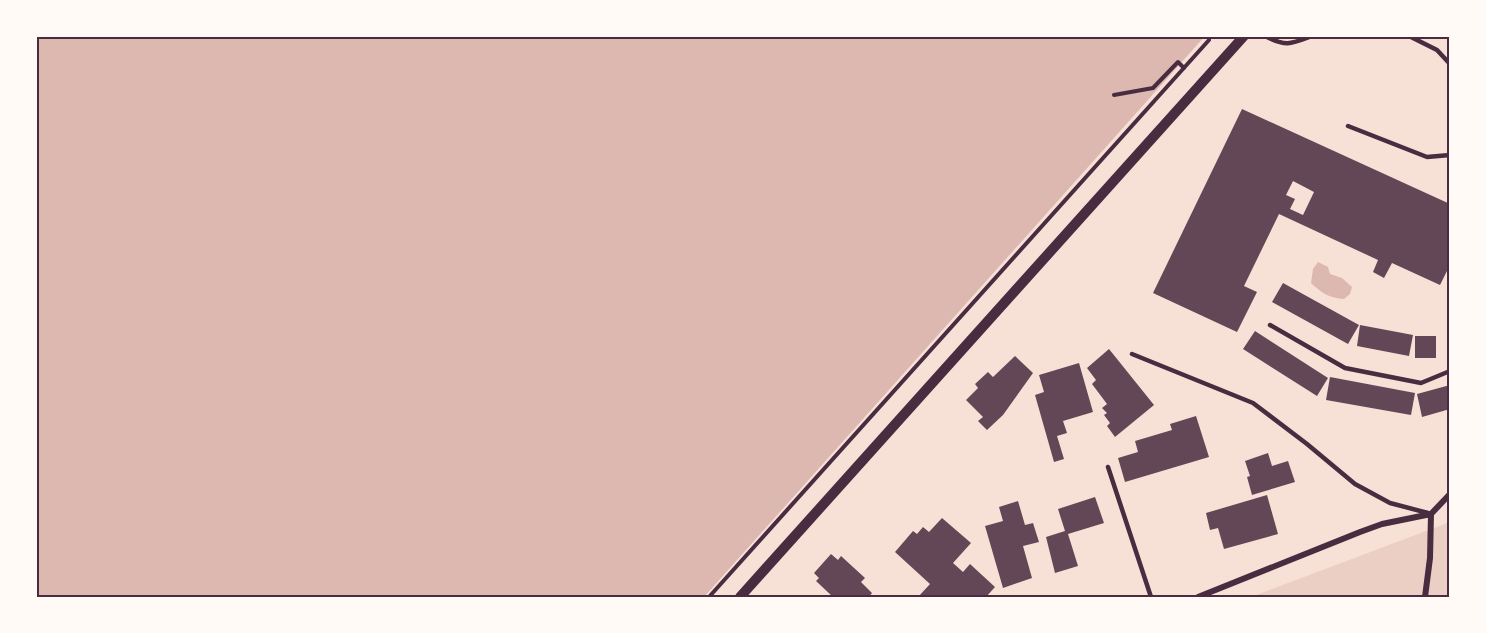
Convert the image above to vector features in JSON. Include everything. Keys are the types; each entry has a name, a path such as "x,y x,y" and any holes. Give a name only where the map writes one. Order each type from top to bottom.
{"street":[{"path":"740,597 1244,36"},
{"path":"1198,597 1382,524 1431,514 1450,494"},
{"path":"1425,597 1430,558 1431,514"}],"lane":[{"path":"1265,36 1281,44 1292,44 1312,36"},
{"path":"1409,36 1437,50 1450,64"},
{"path":"1348,126 1427,157 1450,155"},
{"path":"1270,325 1345,368 1421,383 1450,371"},
{"path":"1132,354 1253,403 1355,484 1390,502 1431,514"},
{"path":"1108,467 1150,597"}],"path":[{"path":"709,597 1209,40"},
{"path":"1114,95 1154,88 1178,62 1184,68"}],"shaded area":[{"path":"36,36 1205,36 704,597 36,597"},
{"path":"1318,262 1328,267 1330,274 1342,278 1352,287 1350,294 1344,299 1330,296 1311,283 1313,269"},
{"path":"1450,522 1450,597 1251,597"}],"building":[{"path":"1242,109 1450,204 1450,265 1440,285 1392,263 1384,278 1373,272 1378,260 1279,214 1244,286 1257,292 1237,332 1153,293","holes":["1293,181 1314,192 1303,215 1290,209 1295,199 1286,195"]},
{"path":"1283,283 1359,325 1348,344 1272,302"},
{"path":"1360,325 1413,335 1409,356 1357,346"},
{"path":"1255,331 1328,378 1317,396 1243,349"},
{"path":"1415,336 1436,336 1436,358 1415,358"},
{"path":"1109,349 1154,405 1115,437 1107,426 1110,423 1104,415 1107,413 1102,408 1107,404 1092,384 1096,380 1087,368"},
{"path":"1015,356 1033,373 1003,415 987,430 978,421 983,417 966,400 978,388 975,384 988,372 993,377"},
{"path":"1079,363 1093,412 1063,421 1067,433 1057,436 1064,459 1054,462 1035,395 1044,392 1039,375"},
{"path":"1330,377 1415,393 1411,415 1326,400"},
{"path":"1450,385 1450,409 1422,417 1417,394"},
{"path":"1196,416 1209,457 1125,482 1118,458 1138,452 1135,441 1172,430 1170,424"},
{"path":"1268,453 1272,466 1288,461 1295,482 1252,495 1247,477 1250,476 1245,461"},
{"path":"1267,495 1278,534 1224,549 1218,528 1210,530 1206,513"},
{"path":"1095,497 1104,523 1068,534 1078,566 1055,573 1046,537 1065,531 1058,509"},
{"path":"1018,501 1025,525 1033,523 1039,542 1023,546 1032,578 1003,588 985,526 1003,521 999,507"},
{"path":"942,518 971,543 953,563 963,572 970,564 995,587 986,597 919,596 930,584 895,552 913,531 917,534 923,527 929,532"},
{"path":"831,554 838,560 841,556 865,578 861,582 872,593 869,597 833,597 816,581 819,578 814,573"}]}
